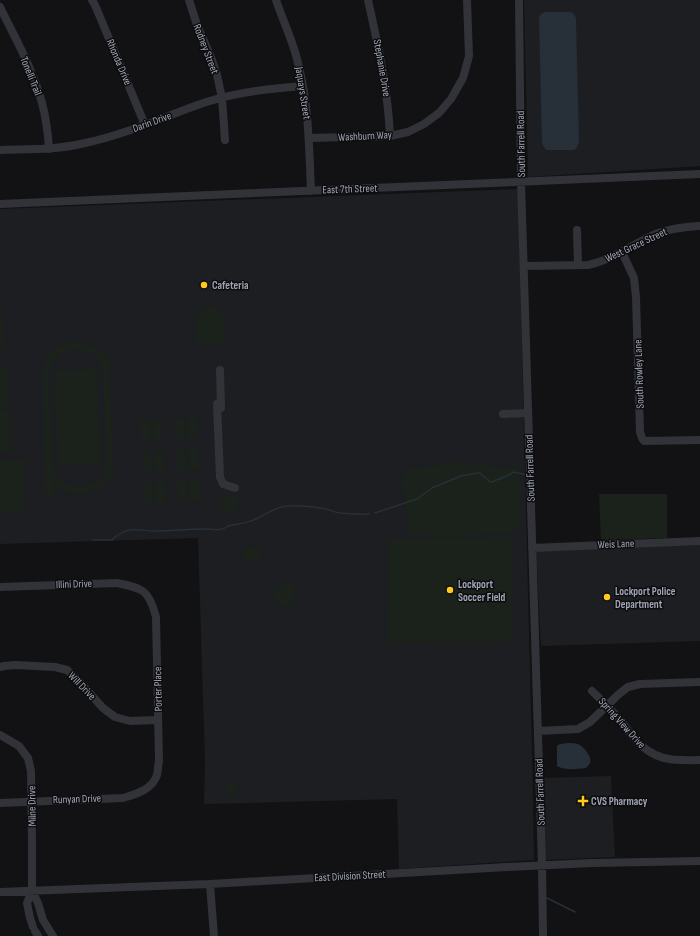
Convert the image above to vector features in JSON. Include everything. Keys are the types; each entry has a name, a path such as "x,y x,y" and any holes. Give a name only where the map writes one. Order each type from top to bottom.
{"street":[{"path":"0,2 4,0"},
{"name":"Rhonda Drive","path":"92,0 145,125"},
{"name":"Rodney Street","path":"189,0 197,25 217,75 222,98 225,140"},
{"name":"Jaquays Street","path":"276,0 291,38 303,86 309,138 310,190"},
{"name":"Stephanie Drive","path":"368,0 383,70 389,114 390,136"},
{"name":"Washburn Way","path":"309,138 390,136 408,132 424,124 439,113 452,99 462,78 469,56 467,0"},
{"name":"South Farrell Road","path":"519,0 521,182 543,936"},
{"name":"Tonelli Trail","path":"0,7 34,79 42,103 49,148"},
{"name":"Darin Drive","path":"0,150 49,148 84,144 114,136 193,106 222,98 271,88 303,86"},
{"name":"East 7th Street","path":"0,204 700,174"},
{"name":"West Grace Street","path":"524,266 596,263 622,252 652,235 672,229 700,226"},
{"path":"577,230 578,264"},
{"name":"South Rowley Lane","path":"622,252 634,278 636,297 640,432 642,438 644,441 700,440"},
{"path":"220,370 220,477 223,484 235,488"},
{"path":"503,414 528,413"},
{"name":"Weis Lane","path":"532,548 700,541"},
{"name":"Illini Drive","path":"0,587 117,583 134,586 146,593"},
{"name":"Porter Place","path":"146,593 152,603 156,617 159,761 156,776 150,786"},
{"name":"Will Drive","path":"0,667 15,665 55,667 67,670 103,708 115,717 130,721 158,720"},
{"path":"538,731 578,729 590,722 606,705 628,687 640,684 700,682"},
{"name":"Spring View Drive","path":"592,691 621,721 641,746 650,753 662,758 675,760 700,760"},
{"name":"Milne Drive","path":"0,735 19,746 28,758 31,771 32,891"},
{"name":"Runyan Drive","path":"0,803 123,798 139,793 150,786"},
{"name":"East Division Street","path":"0,892 210,884 542,865 700,861"},
{"path":"210,884 214,936"},
{"path":"32,891 38,903 43,920 53,936"},
{"path":"32,891 27,903 29,915 35,931"},
{"path":"29,915 40,912"}],"shaded area":[{"path":"524,0 700,0 700,166 528,177"},
{"path":"546,12 570,12 573,13 576,18 579,142 576,149 573,150 546,150 542,143 539,18 541,14"},
{"path":"518,189 534,860 399,869 397,799 204,804 205,762 198,538 0,544 0,209"},
{"path":"0,306 2,306 4,348 0,348"},
{"path":"217,306 219,313 225,313 225,343 196,344 195,315 203,314 203,307"},
{"path":"70,342 84,343 92,346 103,355 109,355 114,481 106,481 94,491 80,494 67,492 53,483 54,500 46,500 42,370 46,360 56,349","holes":["70,350 81,350 91,354 98,361 102,371 106,460 104,471 98,479 91,485 82,487 65,483 58,476 53,466 49,376 51,365 57,357"]},
{"path":"0,366 8,366 10,407 0,407"},
{"path":"97,369 101,463 58,465 54,371"},
{"path":"0,411 10,411 11,452 0,452"},
{"path":"184,418 185,439 176,439 175,419"},
{"path":"187,418 197,418 197,438 188,439"},
{"path":"162,419 163,440 154,440 153,420"},
{"path":"141,420 150,420 151,440 141,441"},
{"path":"185,449 186,470 177,470 176,450"},
{"path":"188,449 198,449 199,469 189,470"},
{"path":"164,450 165,471 155,471 154,451"},
{"path":"142,451 151,451 152,471 143,471"},
{"path":"0,460 24,460 26,511 0,511"},
{"path":"456,462 467,462 499,469 518,468 520,485 519,528 514,533 443,537 429,534 411,534 404,511 405,499 401,486 404,473 411,468 438,466"},
{"path":"187,480 188,501 178,501 177,481"},
{"path":"190,480 199,480 200,500 191,501"},
{"path":"165,481 166,502 156,502 156,482"},
{"path":"143,482 152,482 153,502 144,503"},
{"path":"229,493 237,497 239,504 233,511 224,512 219,505 222,497"},
{"path":"599,494 667,494 667,538 601,540"},
{"name":"Lockport Soccer Field","path":"512,537 513,642 387,643 388,539"},
{"path":"700,544 700,641 541,646 536,550"},
{"path":"249,545 259,551 260,558 256,563 246,560 241,552 244,547"},
{"path":"279,585 293,585 295,600 289,605 277,606 275,595"},
{"path":"568,743 578,744 587,752 590,758 590,764 586,768 567,769 557,766 557,746"},
{"path":"611,776 615,857 544,860 543,778"},
{"path":"230,782 237,787 237,793 232,797 227,794 226,786"}],"waterway":[{"path":"375,513 417,499 432,488 461,476 480,473 490,482 493,482 513,472 528,475"},
{"path":"93,540 112,540 116,536 130,530 219,530 228,526 251,521 285,506 308,506 339,513 369,514"},
{"path":"547,898 575,912"}],"place":[{"name":"Cafeteria","path":"204,285"},
{"name":"Lockport Soccer Field","path":"450,590"},
{"name":"Lockport Police Department","path":"607,597"},
{"name":"CVS Pharmacy","path":"583,801"}]}
